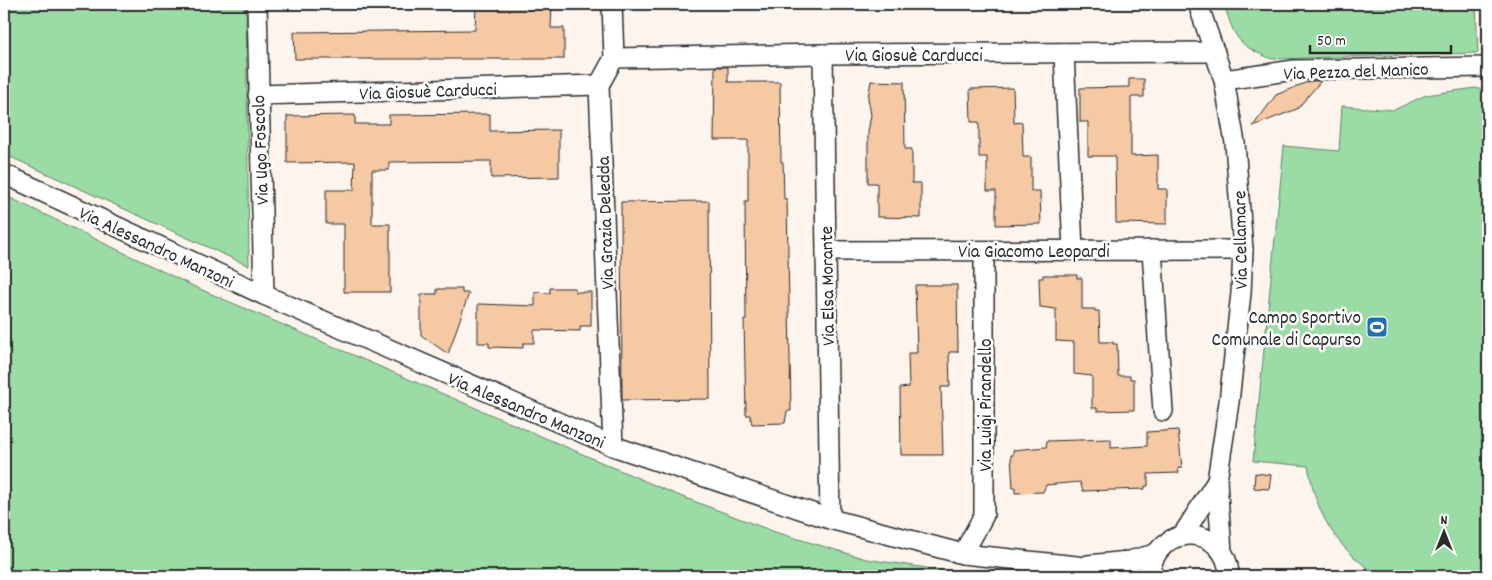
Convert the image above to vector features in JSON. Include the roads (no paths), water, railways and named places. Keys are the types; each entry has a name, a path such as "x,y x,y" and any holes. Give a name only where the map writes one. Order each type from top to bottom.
{"street":[{"name":"Via Ugo Foscolo","path":"258,4 258,95 264,295"},
{"path":"599,85 614,58 612,4"},
{"name":"Via Cellamare","path":"1198,4 1224,80 1235,143 1243,250 1241,293 1229,402 1217,481 1222,552 1227,562 1229,576"},
{"name":"Via Giosuè Carducci","path":"614,58 822,54 1215,52"},
{"path":"1064,53 1073,250"},
{"name":"Via Elsa Morante","path":"822,54 830,519"},
{"name":"Via Pezza del Manico","path":"1224,80 1294,70 1488,67"},
{"name":"Via Giosuè Carducci","path":"258,95 599,85"},
{"name":"Via Grazia Deledda","path":"599,85 613,446"},
{"name":"Via Alessandro Manzoni","path":"4,174 264,295 613,446 830,519 962,554 1077,566 1114,576"},
{"name":"Via Giacomo Leopardi","path":"826,250 1243,250"},
{"name":"Via Luigi Pirandello","path":"962,554 984,515 984,250"},
{"path":"1152,250 1163,411"},
{"name":"Via Cellamare","path":"1155,554 1162,545 1182,536 1217,481"},
{"path":"1182,536 1194,535 1204,538 1222,552"},
{"path":"1149,576 1155,554"},
{"name":"Via Alessandro Manzoni","path":"1077,566 1129,561 1155,554"}],"place":[{"name":"Campo Sportivo Comunale di Capurso","path":"1377,327"}]}
